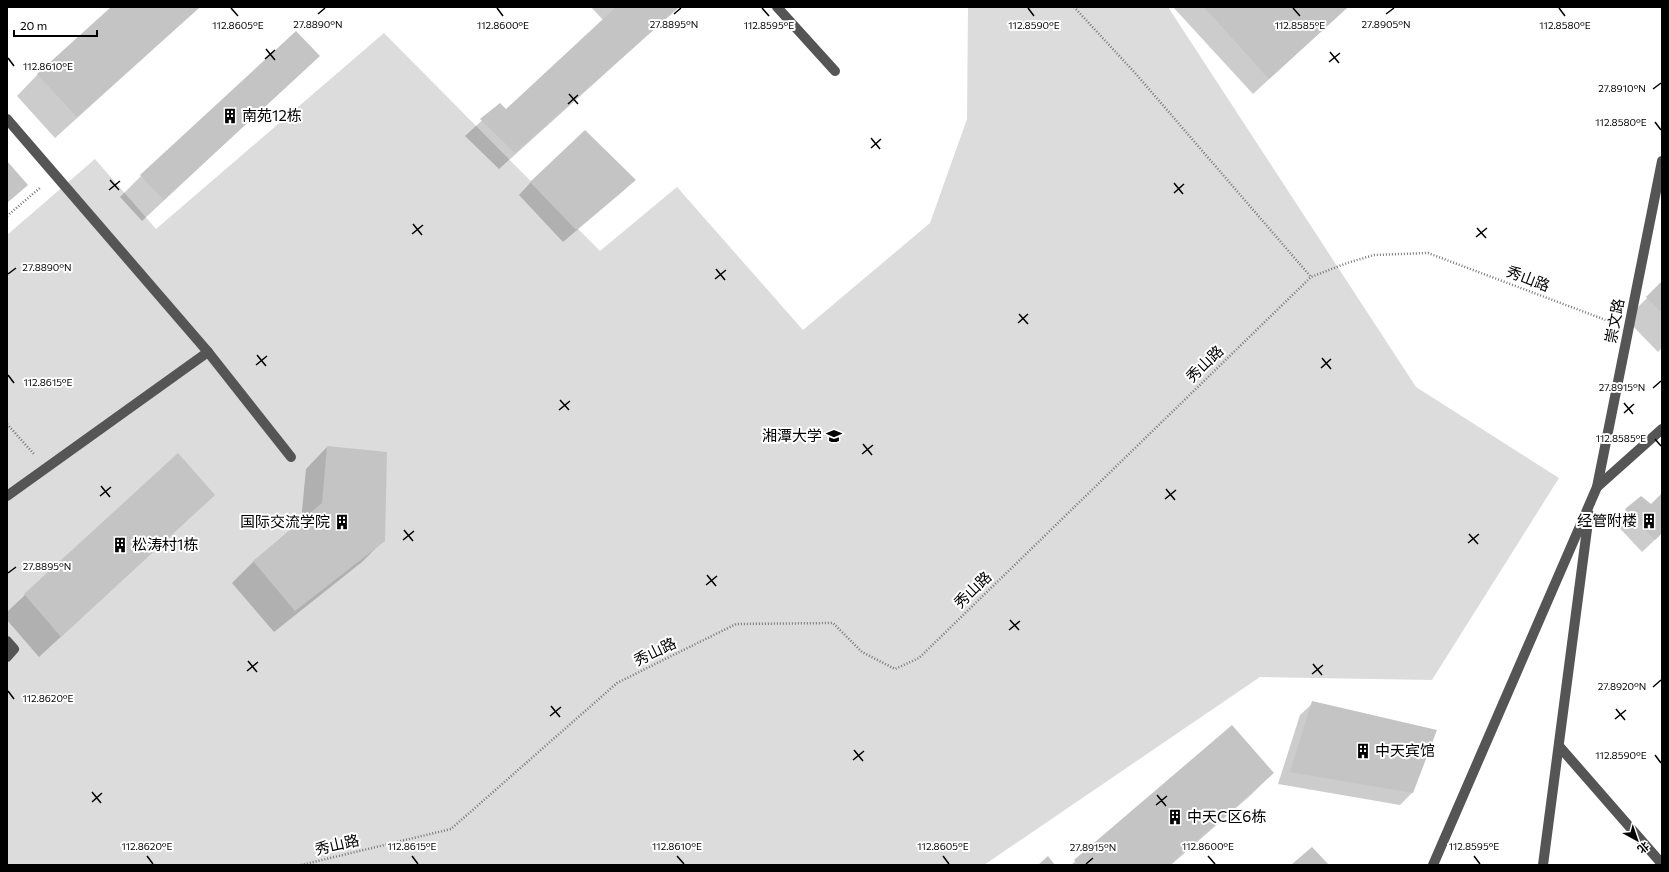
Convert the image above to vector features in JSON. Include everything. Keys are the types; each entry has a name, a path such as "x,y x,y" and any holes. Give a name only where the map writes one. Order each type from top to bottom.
{"street":[{"path":"777,7 835,71"},
{"path":"7,119 208,352 291,457"},
{"name":"崇文路","path":"1591,502 1597,487 1662,161"},
{"path":"7,496 208,352"},
{"path":"1597,487 1662,428"},
{"path":"1543,865 1591,502"},
{"path":"1433,865 1591,502"},
{"path":"7,641 14,650 7,657"},
{"path":"1559,746 1662,864"}],"path":[{"path":"1074,7 1136,74 1311,278"},
{"path":"7,216 55,174"},
{"name":"秀山路","path":"301,865 451,830 617,683 736,624 833,623 862,652 895,669 919,658 1311,278 1346,263 1374,255 1428,253 1629,328"},
{"path":"7,424 46,467"}],"shaded area":[{"name":"湘潭大学","path":"968,7 1168,7 1416,387 1559,478 1432,680 1260,677 984,865 7,865 7,235 95,159 156,229 384,33 600,251 677,187 803,330 930,223 967,119"}],"building":[{"path":"111,7 200,7 77,117 37,74"},
{"path":"616,7 679,7 515,153 480,119 500,103 506,109"},
{"path":"1204,7 1348,7 1269,79"},
{"name":"南苑12栋","path":"296,31 320,56 164,200 140,175"},
{"path":"585,130 636,180 576,230 530,182"},
{"path":"7,161 28,185 7,203"},
{"path":"1662,281 1662,313 1646,297"},
{"name":"国际交流学院","path":"327,446 387,452 385,541 295,611 253,561 322,503"},
{"name":"松涛村1栋","path":"178,453 215,495 61,637 24,594"},
{"name":"经管附楼","path":"1662,493 1662,533 1655,540 1625,509 1641,496 1651,504"},
{"name":"中天宾馆","path":"1312,701 1437,730 1413,793 1290,772"},
{"name":"中天C区6栋","path":"1232,725 1274,773 1169,865 1078,865 1074,860"},
{"path":"1312,847 1329,865 1291,865"},
{"path":"1048,856 1055,865 1038,865"}],"place":[{"name":"南苑12栋","path":"230,116"},
{"name":"湘潭大学","path":"834,436"},
{"name":"经管附楼","path":"1649,521"},
{"name":"国际交流学院","path":"342,522"},
{"name":"松涛村1栋","path":"120,545"},
{"name":"中天宾馆","path":"1363,751"},
{"name":"中天C区6栋","path":"1175,817"}]}
